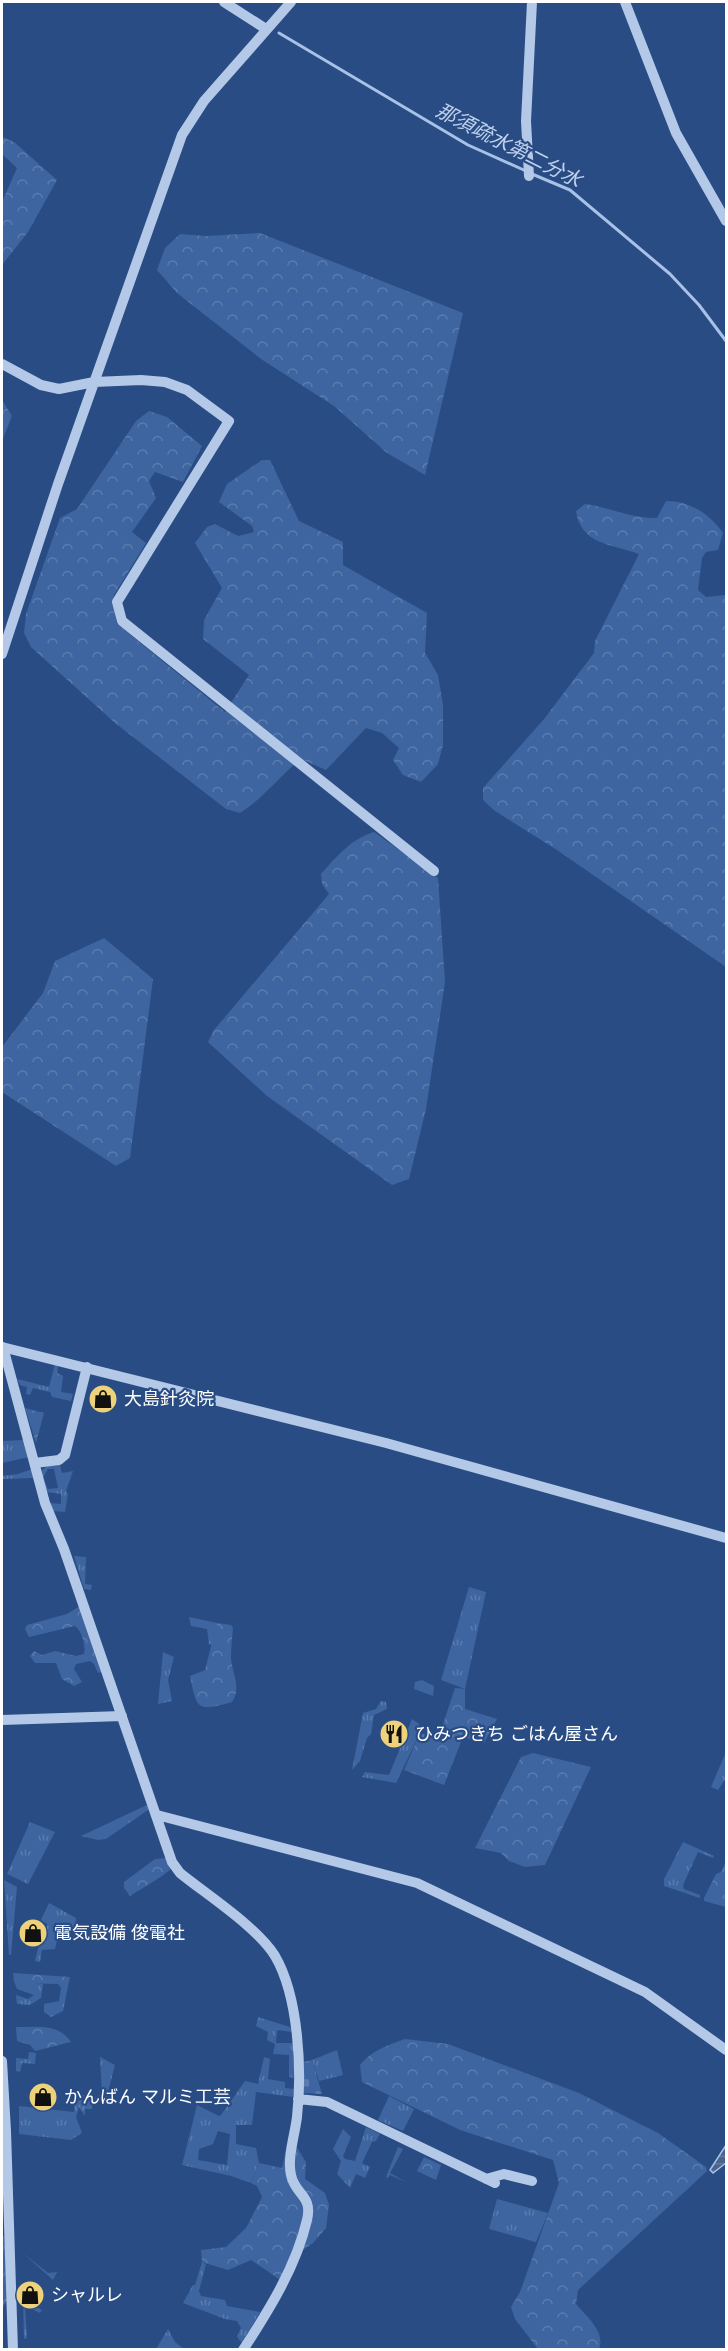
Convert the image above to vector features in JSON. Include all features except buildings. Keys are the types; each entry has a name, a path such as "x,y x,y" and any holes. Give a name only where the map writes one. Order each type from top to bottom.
{"street":[{"path":"224,2 266,29"},
{"path":"2,654 94,382 182,135 204,101 291,2"},
{"path":"529,176 526,121 532,2"},
{"path":"625,2 676,133 726,221"},
{"path":"2,364 41,385 58,389 94,382 141,380 165,382 187,390 229,421 117,602 122,621 434,871"},
{"path":"243,2349 282,2286 307,2219 308,2201 291,2175 298,2099 294,2018 276,1958 263,1940 180,1873 172,1862 62,1541 45,1503 2,1347 386,1443 726,1538"},
{"path":"35,1463 59,1460 65,1455 87,1367"},
{"path":"2,1720 122,1716"},
{"path":"157,1815 417,1882 645,1992 726,2050"},
{"path":"2,2061 13,2349"},
{"path":"298,2099 327,2102 490,2181 504,2174 532,2181"}],"green space":[{"path":"2,137 14,142 57,180 28,232 2,265 2,202 17,168 2,154"},
{"path":"260,233 463,313 425,475 387,453 334,406 261,359 177,293 157,270 165,248 180,234 206,236"},
{"path":"2,400 12,416 2,441"},
{"path":"149,411 167,417 202,446 183,482 155,472 149,481 156,498 132,532 146,543 114,595 112,602 117,624 225,712 249,675 203,639 204,620 222,588 195,543 207,527 215,524 238,536 254,532 252,526 219,502 227,484 262,460 270,460 299,521 343,542 343,565 427,613 425,653 438,675 443,705 443,745 438,764 421,782 403,775 393,760 399,748 382,733 366,728 326,770 301,759 257,801 240,813 226,809 115,723 31,647 24,633 26,614 60,518 77,509 136,421"},
{"path":"666,501 683,503 699,510 723,533 718,550 706,552 702,558 698,590 706,597 726,595 726,967 557,850 495,811 483,800 483,788 544,719 594,653 595,641 639,554 591,537 584,531 576,511 585,504 639,517 657,518"},
{"path":"374,832 438,878 445,982 426,1109 409,1179 392,1185 267,1096 208,1042 214,1030 329,894 322,884 321,874 351,844"},
{"path":"104,938 153,979 130,1158 116,1166 2,1092 2,1047 43,993 55,961"},
{"path":"55,1364 58,1366 57,1373 63,1376 61,1392 73,1394 71,1401 52,1397 50,1392 33,1388 30,1395 26,1394 27,1387 20,1385 17,1379 49,1387"},
{"path":"25,1408 44,1413 36,1443"},
{"path":"24,1440 29,1457 2,1463 2,1441"},
{"path":"60,1465 62,1473 73,1471 66,1491 68,1494 65,1512 52,1511 49,1503 61,1504 61,1494 46,1492 41,1471 47,1466","holes":["48,1469 54,1469 58,1488 48,1489 43,1477"]},
{"path":"32,1469 34,1478 2,1479 2,1476"},
{"path":"74,1556 86,1557 85,1584 92,1585 91,1590 84,1589"},
{"path":"469,1587 486,1592 465,1689 441,1680"},
{"path":"80,1606 104,1671 98,1673 90,1661 76,1664 74,1669 82,1682 74,1686 62,1679 56,1663 35,1663 30,1656 34,1651 42,1655 55,1651 76,1656 84,1654 80,1631 75,1626 29,1637 25,1629 27,1625 67,1614"},
{"path":"189,1617 217,1623 212,1645 209,1644 207,1629 191,1626"},
{"path":"217,1623 231,1625 233,1628 231,1658 236,1691 232,1702 205,1707 200,1705 194,1695 190,1676 205,1670"},
{"path":"163,1652 174,1657 168,1680 172,1701 158,1704"},
{"path":"422,1680 434,1686 433,1696 414,1689 415,1682"},
{"path":"455,1688 465,1689 465,1709 497,1719 484,1743 463,1737 444,1785 404,1770 420,1733 434,1738 439,1736"},
{"path":"381,1701 386,1702 387,1709 374,1715 371,1734 367,1738 360,1761 352,1770 363,1713 376,1709"},
{"path":"412,1719 419,1724 420,1733 396,1783 362,1777 365,1772 389,1775"},
{"path":"726,1752 726,1778 718,1790 711,1787"},
{"path":"533,1753 591,1767 545,1865 525,1867 509,1861 501,1853 475,1848 521,1757"},
{"path":"147,1805 148,1810 106,1839 98,1840 81,1836"},
{"path":"30,1822 55,1832 28,1884 7,1874"},
{"path":"683,1842 714,1856 713,1858 698,1852 683,1885 684,1889 700,1895 700,1898 664,1886 664,1879"},
{"path":"166,1858 171,1868 169,1871 130,1896 124,1888 124,1882 155,1859"},
{"path":"726,1861 726,1907 704,1901 704,1898 716,1874 721,1872"},
{"path":"4,1880 17,1887 11,1955 9,1955"},
{"path":"49,1903 76,1918 75,1928 60,1925 55,1949 42,1950 40,1962 35,1961 38,1948 44,1943 47,1924 41,1920"},
{"path":"13,1973 70,1977 63,2011 51,2017 44,2012 44,2004 59,2001 61,1988 58,1984 17,1983 14,1981"},
{"path":"14,1981 43,1984 41,1998 30,2005 17,2004 16,1995 28,1999 34,1995 17,1989"},
{"path":"258,2017 290,2027 292,2032 277,2030 276,2043 293,2043 294,2078 289,2077 289,2055 273,2054 275,2044 267,2040 268,2032 256,2026"},
{"path":"16,2027 47,2027 60,2032 71,2042 35,2051 30,2045 17,2041"},
{"path":"405,2039 448,2044 579,2093 658,2133 706,2167 707,2171 578,2290 576,2304 597,2330 600,2336 599,2349 538,2349 515,2319 511,2307 520,2292 559,2183 553,2160 460,2130 362,2082 360,2065 370,2055"},
{"path":"337,2050 343,2075 319,2081 312,2060"},
{"path":"29,2052 36,2053 35,2064 22,2063 20,2072 16,2071 16,2058 28,2059"},
{"path":"100,2057 115,2065 106,2100 92,2105 92,2109 85,2109 85,2116 79,2107 76,2117 82,2133 71,2140 19,2134 19,2106 74,2112 76,2093 94,2098 102,2094"},
{"path":"264,2057 270,2059 268,2079 285,2082 285,2088 294,2089 294,2097 256,2092 252,2125 236,2125 236,2144 256,2148 259,2163 251,2183 182,2165 197,2105 219,2116 245,2081 258,2084","holes":["218,2131 230,2134 227,2165 198,2160 199,2149 213,2144"]},
{"path":"312,2060 322,2094 302,2093 300,2063"},
{"path":"389,2096 414,2109 403,2131 378,2120"},
{"path":"366,2127 380,2134 376,2141 372,2142 362,2163 370,2167 365,2178 356,2174 350,2188 337,2174 341,2161 333,2149 343,2129 351,2137 343,2156 345,2159 355,2161"},
{"path":"287,2143 296,2146 306,2162 305,2179 325,2193 329,2205 326,2228 313,2243 300,2252 279,2279 251,2260 228,2270 202,2262 201,2250 226,2247 246,2228 262,2197 257,2186 251,2183 259,2163 282,2168"},
{"path":"398,2147 403,2149 390,2173 406,2182 390,2175 386,2177"},
{"path":"424,2157 441,2165 436,2180 417,2171"},
{"path":"497,2199 548,2213 536,2242 489,2229"},
{"path":"2,2235 6,2238 7,2301 2,2309"},
{"path":"23,2253 48,2273 57,2272 53,2280"},
{"path":"202,2262 206,2264 199,2291 201,2296 225,2300 227,2306 260,2312 242,2343 237,2337 241,2328 237,2321 225,2319 183,2303 195,2285"},
{"path":"23,2299 42,2310 40,2313 25,2306 27,2338 24,2339"},
{"path":"168,2329 175,2342 184,2349 156,2349"}],"shaded area":[{"path":"726,2145 726,2163 713,2173 710,2170"}],"waterway":[{"name":"那須疏水第二分水","path":"279,33 468,145 526,171"},
{"name":"那須疏水第二分水","path":"532,174 570,190 670,274 699,305 726,341"}],"place":[{"name":"大島針灸院","path":"103,1399"},
{"name":"ひみつきち ごはん屋さん","path":"394,1734"},
{"name":"電気設備 俊電社","path":"33,1933"},
{"name":"かんばん マルミ工芸","path":"43,2097"},
{"name":"シャルレ","path":"30,2295"}]}
